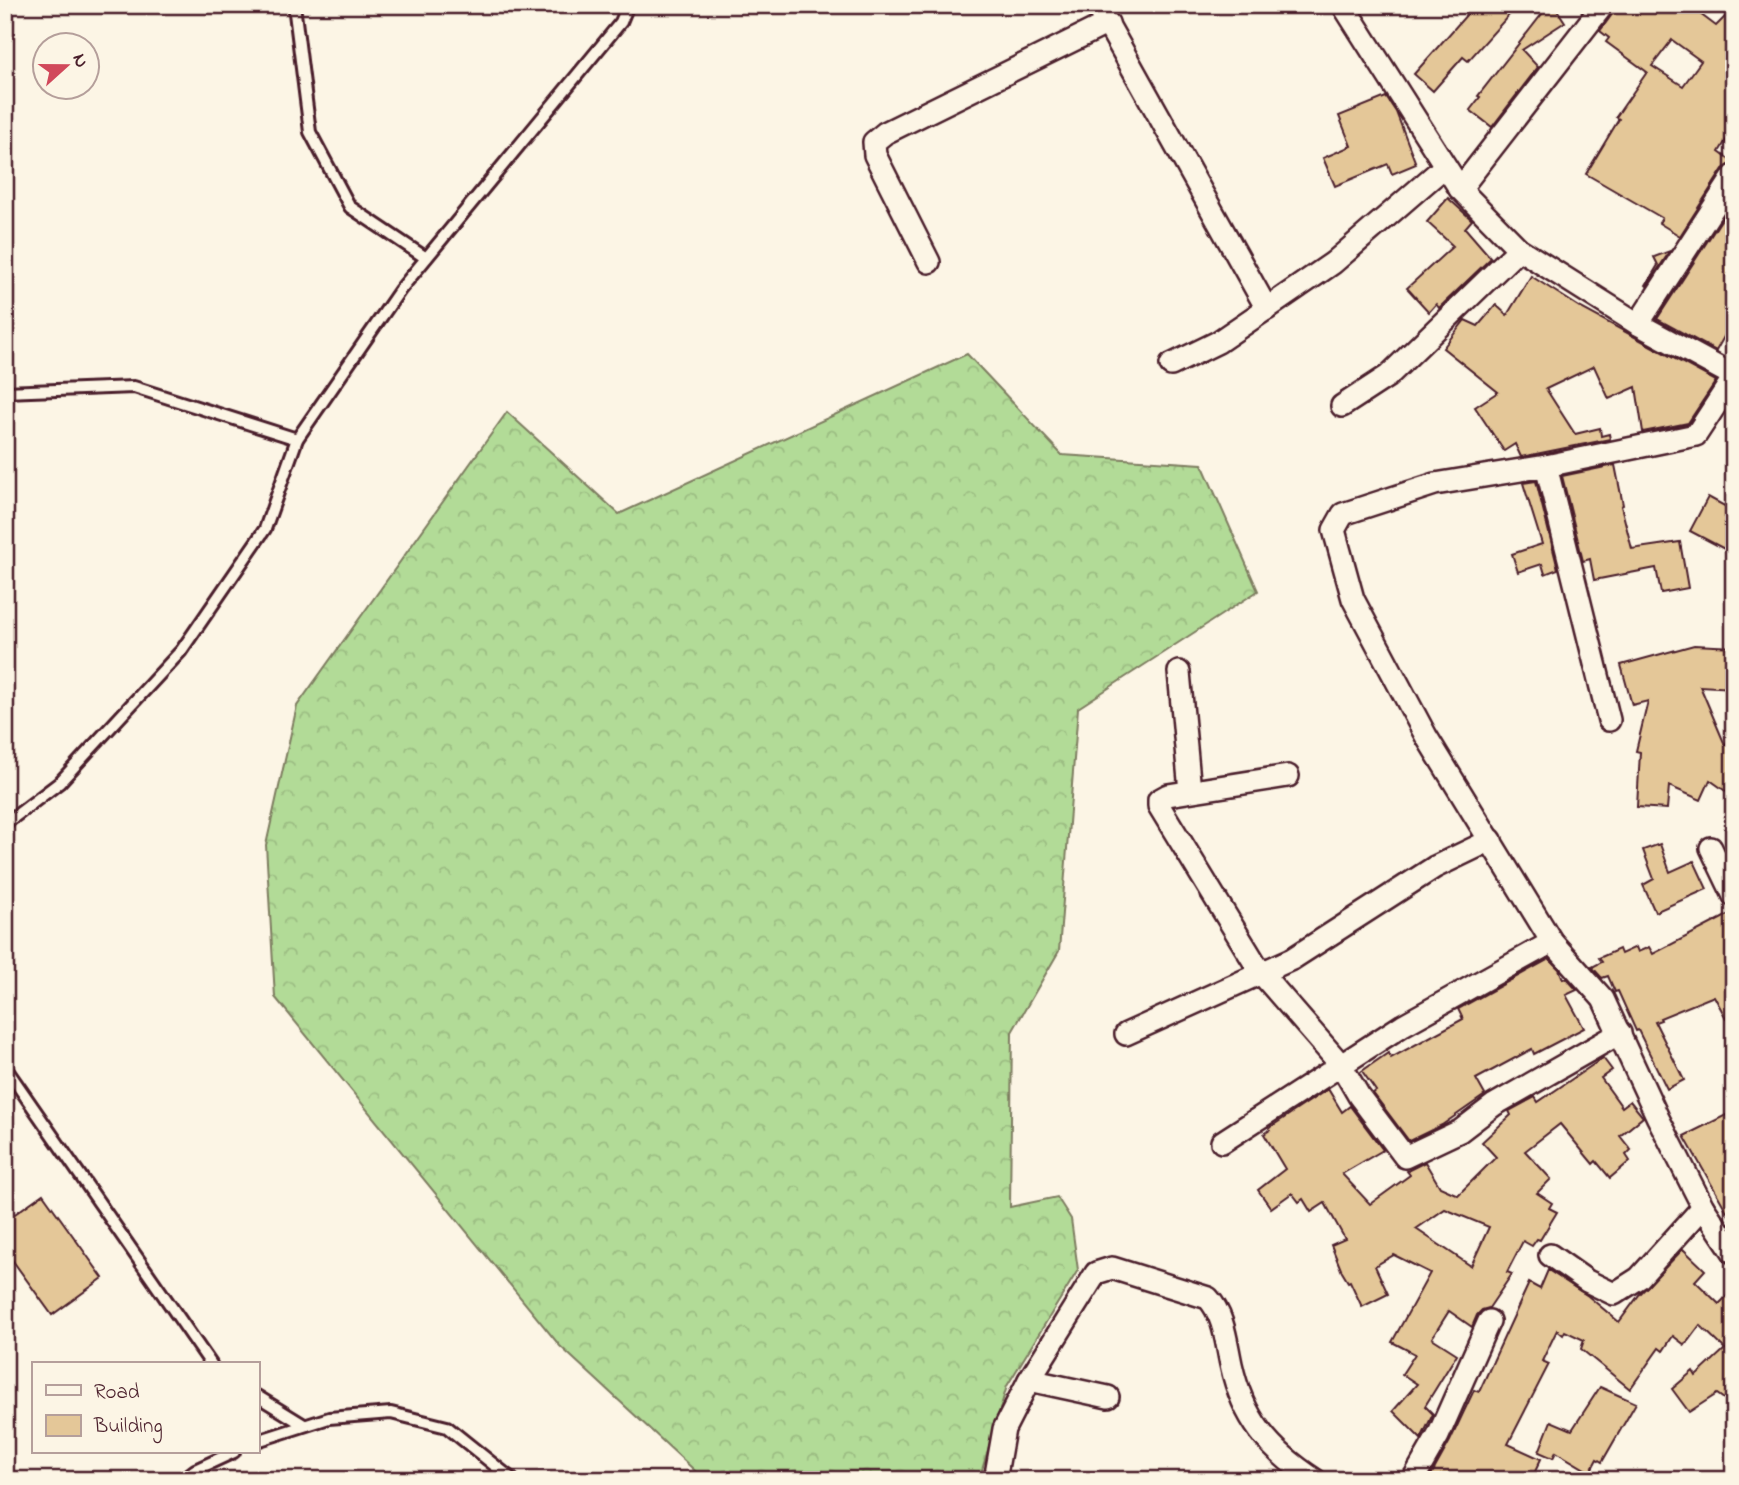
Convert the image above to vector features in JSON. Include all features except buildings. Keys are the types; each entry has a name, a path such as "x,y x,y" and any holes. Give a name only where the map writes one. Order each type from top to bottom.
{"street":[{"path":"1342,5 1444,167 1460,189 1519,249 1638,324 1734,376 1696,435 1546,466 1435,484 1343,514 1334,530 1353,599 1426,736 1552,942 1603,999 1703,1208 1734,1252"},
{"path":"1460,189 1603,5"},
{"path":"929,262 875,155 874,142 885,133 1103,14 1267,309"},
{"path":"1171,365 1217,342 1333,264 1444,167"},
{"path":"1638,324 1734,176"},
{"path":"1342,407 1388,376 1519,249"},
{"path":"1546,466 1609,720"},
{"path":"1179,672 1190,791"},
{"path":"1287,776 1160,798 1159,806 1261,973 1341,1065 1359,1096 1405,1157 1460,1130 1494,1105 1620,1033"},
{"path":"1126,1034 1292,959 1435,867 1491,840"},
{"path":"1711,848 1734,896"},
{"path":"1222,1142 1403,1025 1552,942"},
{"path":"1550,1255 1587,1281 1614,1294 1639,1278 1703,1208"},
{"path":"995,1480 1004,1429 1029,1380 1090,1281 1096,1273 1112,1268 1208,1298 1216,1306 1233,1374 1256,1428 1285,1460 1305,1477"},
{"path":"1413,1479 1438,1436 1489,1321"},
{"path":"1029,1380 1108,1397"}],"lane":[{"path":"293,5 310,132 350,207 426,258"},
{"path":"5,824 59,783 181,651 265,529 297,439 400,290 621,22 628,5"},
{"path":"5,392 134,387 297,439"},
{"path":"5,1067 210,1362"},
{"path":"259,1397 304,1425"},
{"path":"259,1440 329,1418 391,1413 447,1427 513,1480"},
{"path":"183,1480 195,1470 230,1454"}],"green space":[{"path":"967,354 1062,455 1202,464 1258,591 1078,708 1059,951 1012,1032 1010,1207 1057,1197 1071,1219 1078,1270 1007,1386 979,1480 705,1480 560,1346 275,997 266,845 297,706 507,412 619,514"}]}
